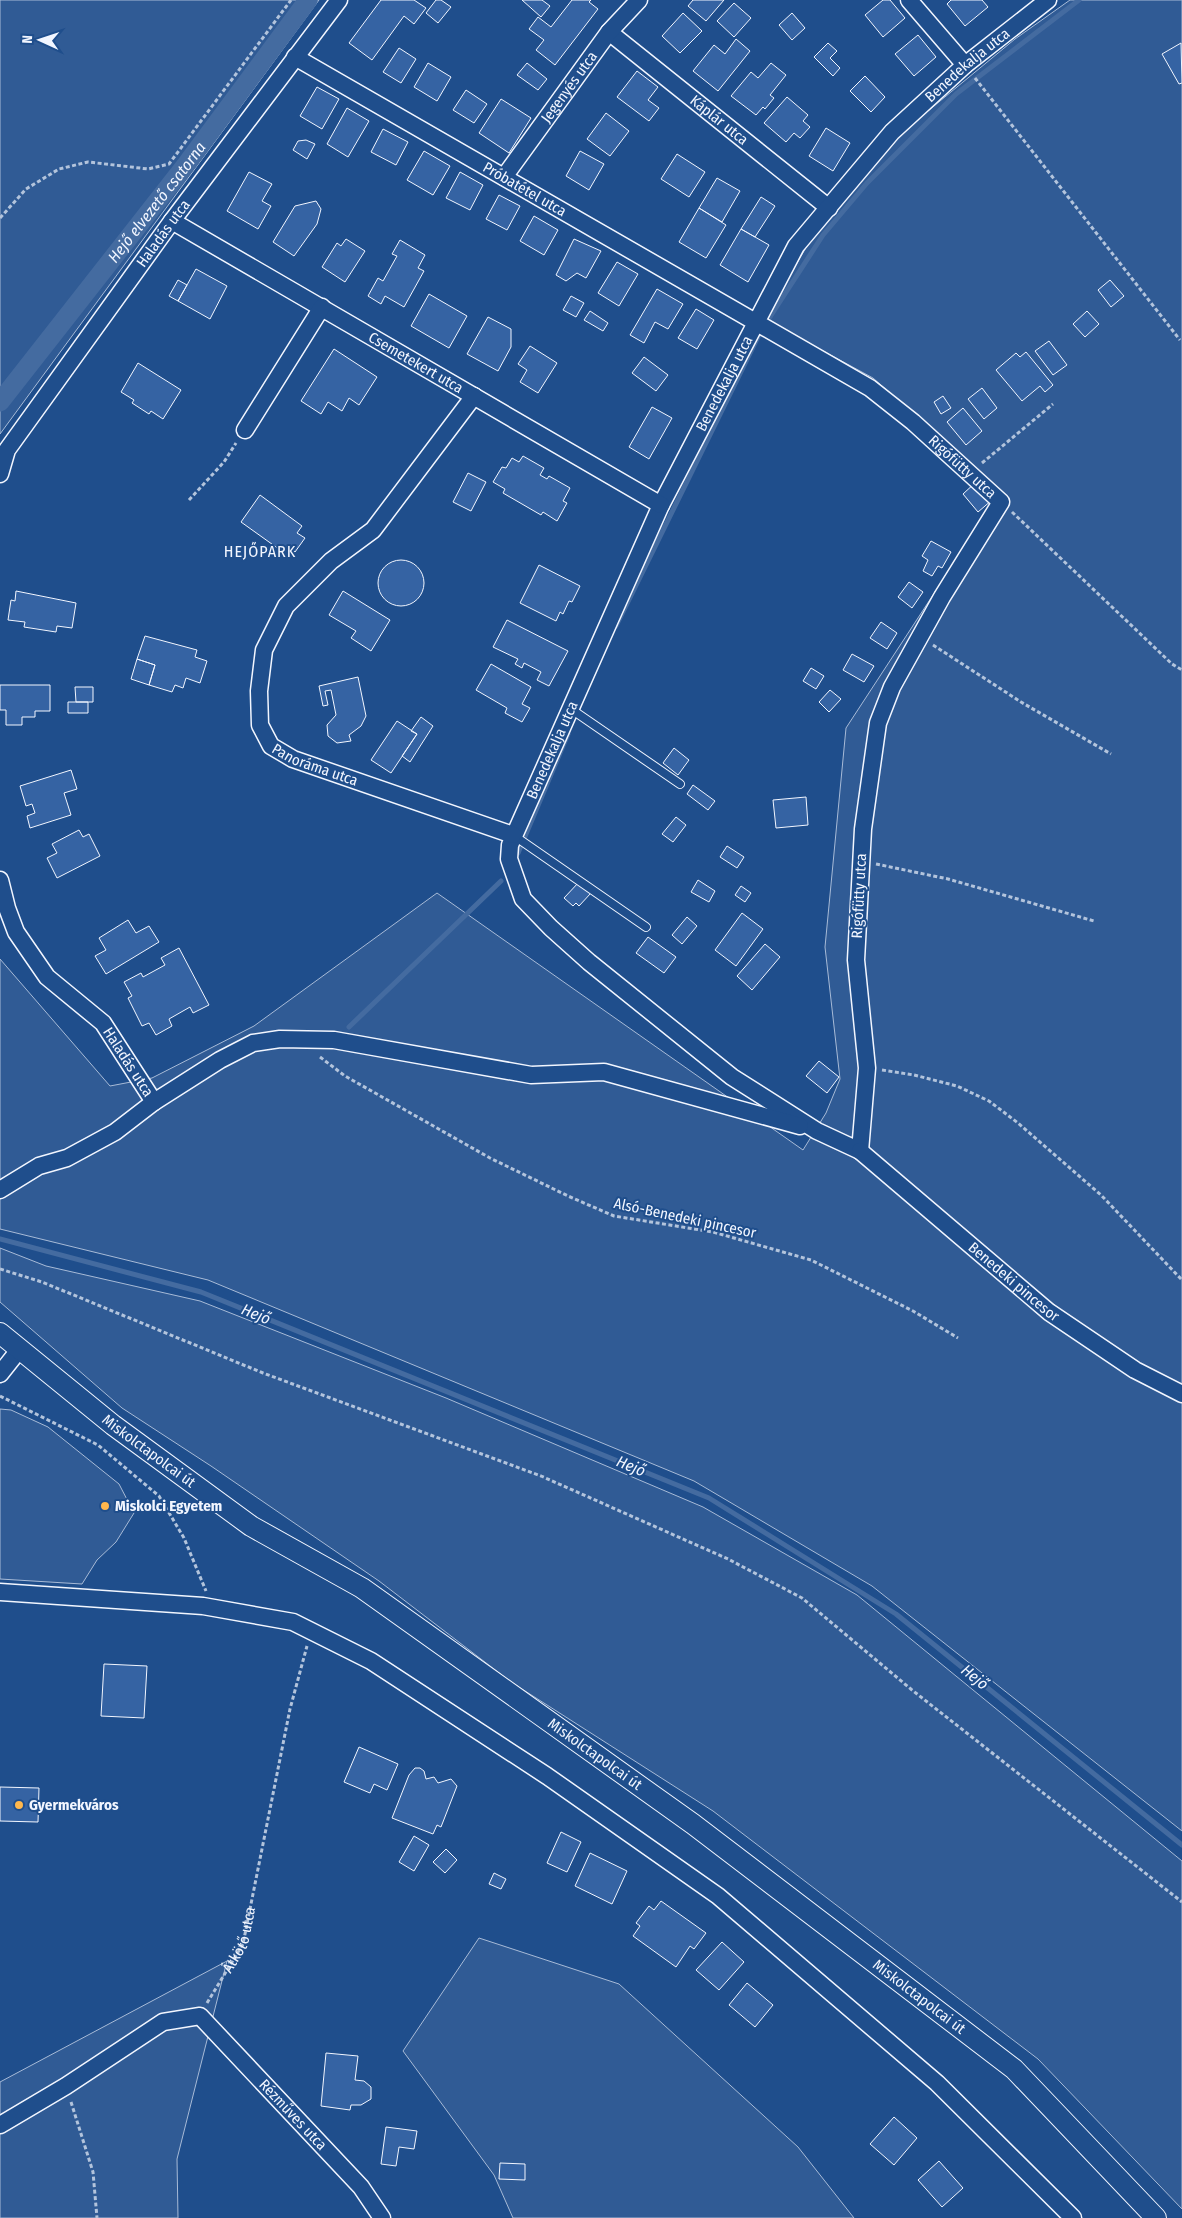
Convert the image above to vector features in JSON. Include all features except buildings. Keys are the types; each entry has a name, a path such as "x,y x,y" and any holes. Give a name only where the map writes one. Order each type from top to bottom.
{"street":[{"name":"Haladás utca","path":"0,474 7,450 172,221 339,0"},
{"name":"Jegenyés utca","path":"504,178 609,32 639,0"},
{"path":"909,0 965,65"},
{"name":"Benedekalja utca","path":"512,840 662,505 796,246 892,132 965,65 1048,0"},
{"name":"Káplár utca","path":"609,32 829,208"},
{"name":"Próbatétel utca","path":"295,57 756,321"},
{"name":"Csemetekert utca","path":"172,221 662,505"},
{"path":"245,430 322,307"},
{"name":"Rigófütty utca","path":"756,321 870,388 913,422 1000,502 942,597 892,686 878,723 860,861 856,960 867,1068 860,1150"},
{"name":"Panoráma utca","path":"474,396 373,530 331,562 286,606 264,650 259,690 260,725 271,746 293,760 512,840"},
{"path":"512,840 509,859 523,899 551,928 589,962 732,1077 817,1131"},
{"name":"Haladás utca","path":"0,880 7,908 16,932 47,977 103,1023 154,1102 115,1132 67,1158 39,1166 0,1190"},
{"path":"154,1102 220,1060 253,1043 280,1040 334,1040 530,1075 604,1072 817,1131 860,1150"},
{"name":"Benedeki pincesor","path":"860,1150 1049,1312 1135,1370 1182,1394"},
{"name":"Miskolctapolcai út","path":"0,1333 112,1425 251,1526 362,1588 709,1836 1014,2069 1156,2218"},
{"path":"0,1374 19,1350"},
{"path":"0,1592 212,1608 293,1622 380,1667 547,1776 718,1896 937,2083 1073,2218"},
{"path":"0,2125 66,2086 164,2022 200,2016"},
{"name":"Rézműves utca","path":"200,2016 361,2187 382,2218"}],"lane":[{"path":"570,708 680,784"},
{"path":"512,840 528,845 646,927"}],"path":[{"path":"0,218 26,189 59,169 88,162 148,168 169,164 291,0"},
{"path":"965,65 1180,340"},
{"path":"970,473 1053,404"},
{"path":"189,500 224,462 245,430"},
{"path":"1000,502 1172,664 1182,670"},
{"path":"920,636 1021,702 1111,754"},
{"path":"860,861 948,879 1094,921"},
{"name":"Alsó-Benedeki pincesor","path":"314,1054 323,1058 345,1076 481,1153 568,1196 614,1216 713,1232 811,1260 913,1311 958,1338"},
{"path":"867,1068 914,1075 957,1086 989,1101 1018,1123 1101,1196 1182,1280"},
{"path":"0,1269 42,1282 263,1373 541,1476 728,1559 802,1598 920,1696 1182,1902"},
{"path":"0,1396 98,1445 159,1496 184,1538 212,1608"},
{"name":"Átkötő utca","path":"200,2016 243,1944 290,1709 311,1631"},
{"path":"66,2086 93,2172 97,2218"}],"shaded area":[{"path":"0,0 319,0 0,434"},
{"path":"1070,0 1182,0 1182,1831 872,1586 694,1481 208,1280 0,1229 0,959 110,1086 152,1078 254,1026 437,893 803,1150 826,1113 840,1079 825,947 846,728 1001,491 873,378 764,319 817,229 905,130 1015,39"},
{"path":"0,1248 46,1266 200,1301 446,1398 703,1507 857,1595 1182,1861 1182,2209 1038,2059 713,1811 511,1682 379,1581 211,1466 122,1408 0,1302"},
{"path":"0,1409 11,1410 48,1427 119,1484 134,1513 116,1542 97,1560 82,1584 0,1579"},
{"path":"479,1938 619,1984 798,2147 854,2218 513,2218 494,2175 403,2051"},
{"path":"227,1961 177,2159 178,2218 0,2218 0,2082"}],"waterway":[{"name":"Hejő elvezető csatorna","path":"0,402 188,162 308,0"},
{"path":"768,320 823,235 867,183 956,94 1079,0"},
{"path":"616,626 759,335"},
{"path":"518,853 568,734"},
{"path":"349,1027 501,881"},
{"name":"Hejő","path":"0,1239 201,1292 709,1498 896,1614 1182,1845"}],"place":[{"name":"Miskolci Egyetem","path":"105,1506"},
{"name":"Gyermekváros","path":"19,1805"}],"district":[{"name":"HEJŐPARK","path":"260,551"}]}
